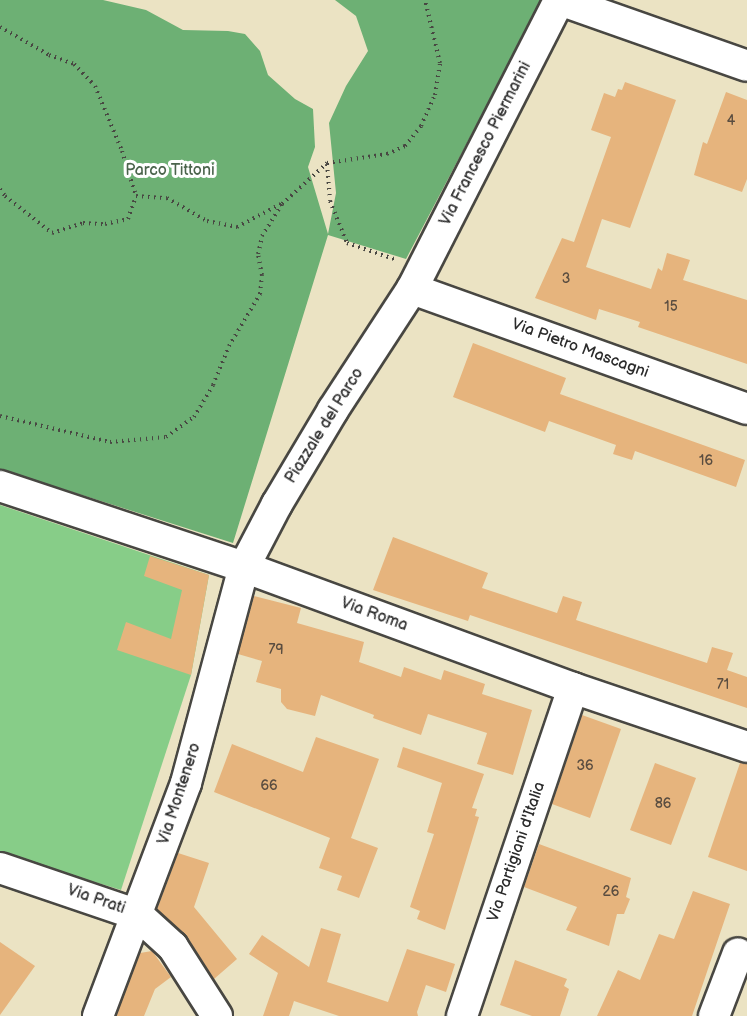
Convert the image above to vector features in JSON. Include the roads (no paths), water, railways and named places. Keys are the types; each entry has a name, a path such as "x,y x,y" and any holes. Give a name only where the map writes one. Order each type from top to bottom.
{"street":[{"path":"560,0 747,66"},
{"name":"Via Francesco Piermarini","path":"408,275 560,0"},
{"name":"Via Pietro Mascagni","path":"408,275 747,409"},
{"name":"Piazzale del Parco","path":"243,567 408,275"},
{"name":"Via Roma","path":"0,486 243,567 573,688 747,747"},
{"name":"Via Montenero","path":"98,1016 186,783 243,567"},
{"name":"Via Partigiani d'Italia","path":"462,1016 573,688"},
{"name":"Via Prati","path":"0,868 138,915 173,947 217,1016"},
{"path":"714,1016 738,953"}],"park label":[{"name":"Parco Tittoni","path":"170,171"}]}
